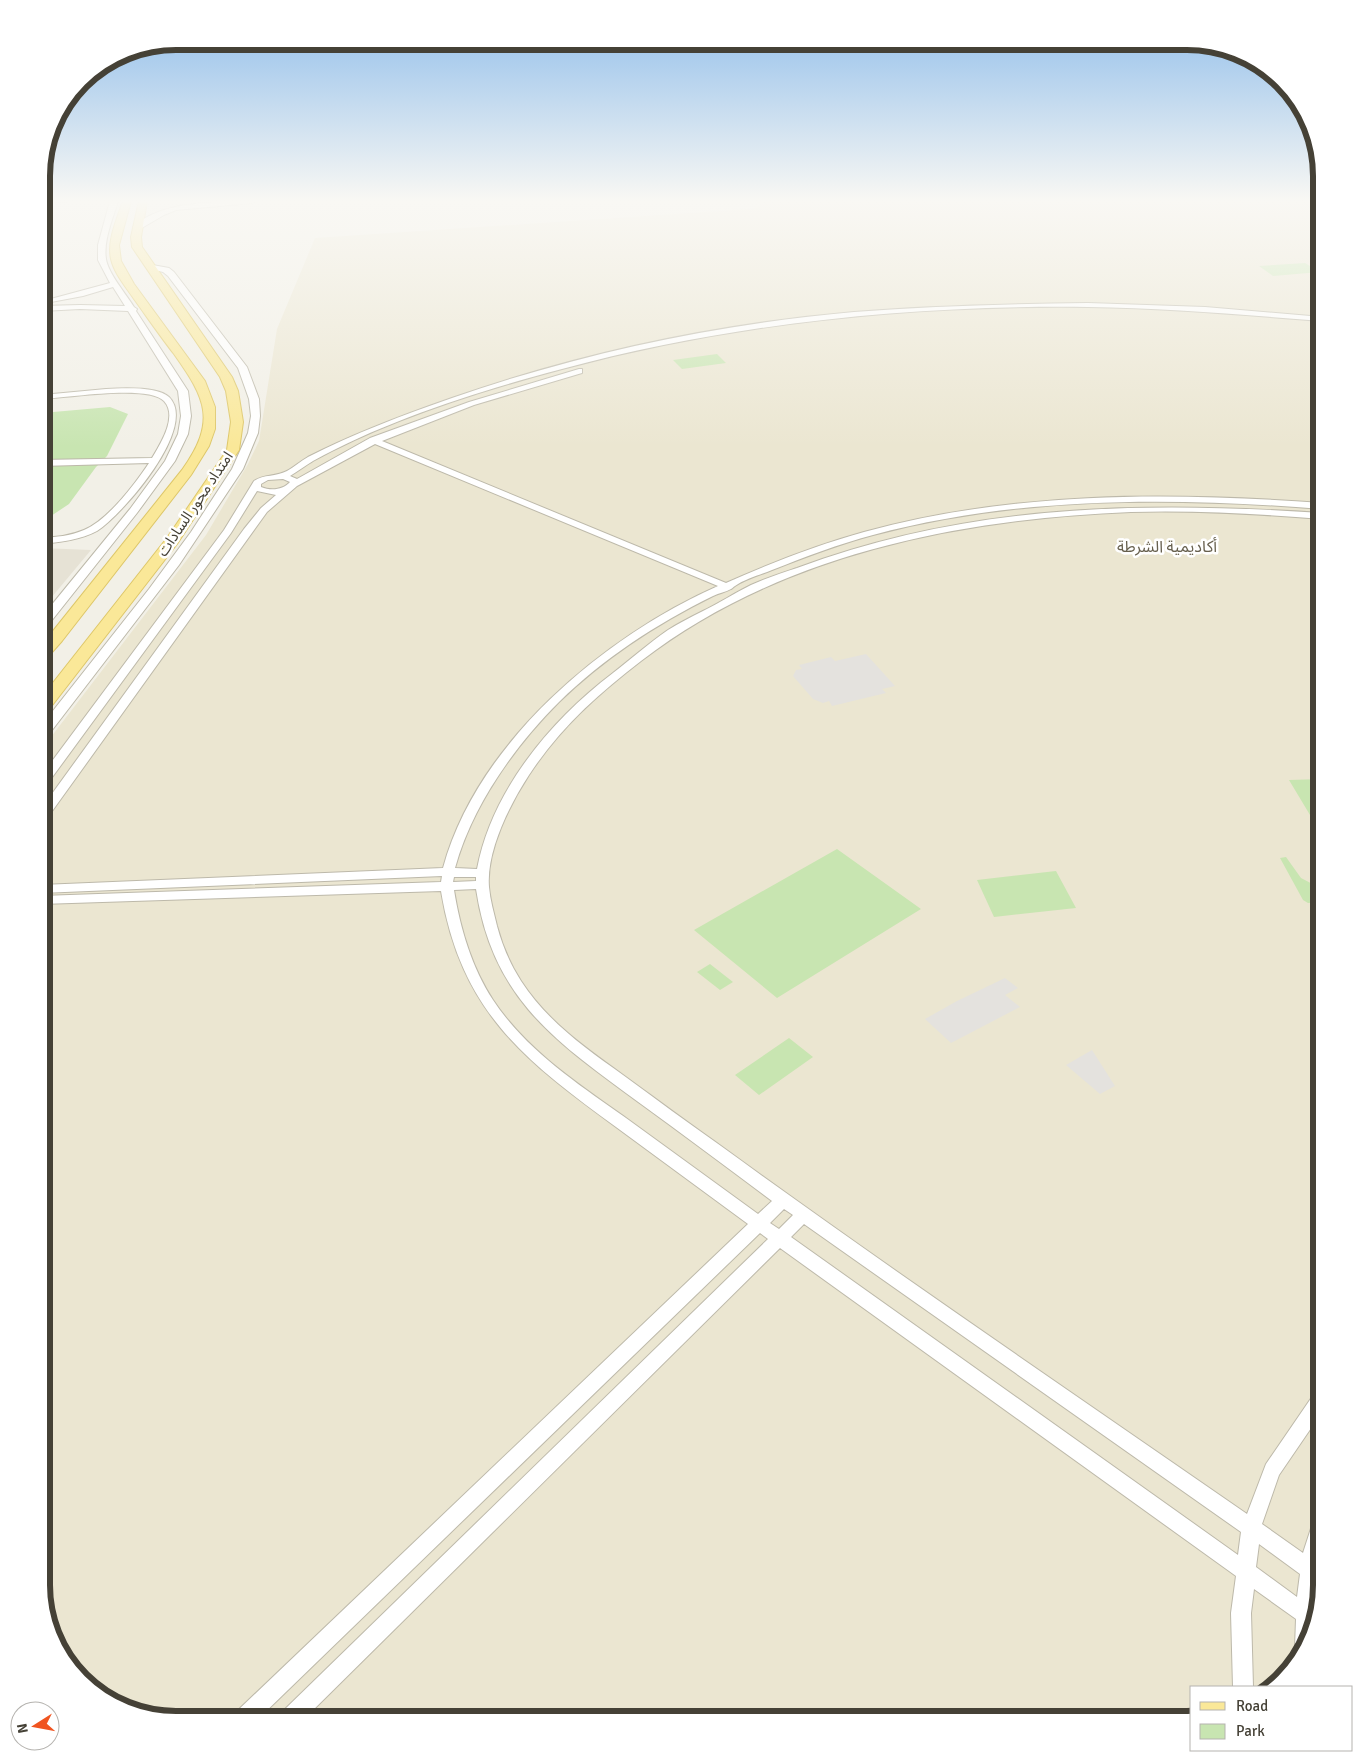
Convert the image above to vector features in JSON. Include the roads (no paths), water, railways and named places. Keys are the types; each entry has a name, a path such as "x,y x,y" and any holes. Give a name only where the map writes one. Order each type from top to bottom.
{"main road":[{"name":"امتداد محور السادات","path":"50,699 172,541 223,467 232,450 238,422 232,391 226,377 173,318 152,314 130,283"},
{"name":"امتداد محور السادات","path":"50,646 135,540 190,467 207,435 210,406 206,393 158,283"},
{"path":"114,539 135,540"}],"street":[{"path":"82,292 92,283"},
{"path":"50,724 190,542 241,462 253,435 256,417 255,401 246,374 178,283"},
{"path":"50,301 115,284 183,391 187,409 182,438 176,451 114,539 50,616"},
{"path":"82,292 89,305"},
{"path":"50,303 130,306"},
{"path":"284,476 306,461 357,437 449,400 512,380 627,350 695,336 779,323 880,312 1015,305 1163,307 1282,318 1313,323"},
{"path":"624,359 704,343 786,330 888,318 1013,312 1149,313 1313,319"},
{"path":"779,323 786,330"},
{"path":"695,336 704,343"},
{"path":"50,805 247,531 264,510 290,487 372,442 479,401 615,362"},
{"path":"50,396 133,390 146,392 166,398 171,403 172,418 164,445 155,460 129,495 103,522 78,535 50,540"},
{"path":"357,437 729,591"},
{"path":"50,463 155,460"},
{"path":"50,773 228,531 256,485 265,478 284,476 292,479 290,487"},
{"path":"256,485 260,490 270,492 290,487"},
{"path":"1311,1570 783,1200 590,1060 542,1019 517,988 501,960 490,926 482,879 495,829 520,779 538,753 580,706 621,668 729,591 791,558 892,528 1001,508 1083,501 1211,500 1313,506"},
{"path":"1305,1614 578,1092 533,1054 492,1010 480,990 460,945 447,879 461,838 485,789 515,744 533,723 573,682 612,650 694,599 783,576 852,552 906,537 1002,520 1110,510 1232,510 1313,515"},
{"path":"892,528 906,537"},
{"path":"50,900 447,879"},
{"path":"50,888 482,879"},
{"path":"251,1711 783,1200"},
{"path":"297,1711 804,1214"},
{"path":"1243,1686 1241,1613 1251,1528 1272,1470 1313,1410"},
{"path":"1305,1628 1305,1614 1313,1558"}],"district":[{"name":"أكاديمية الشرطة","path":"1167,546"}]}
